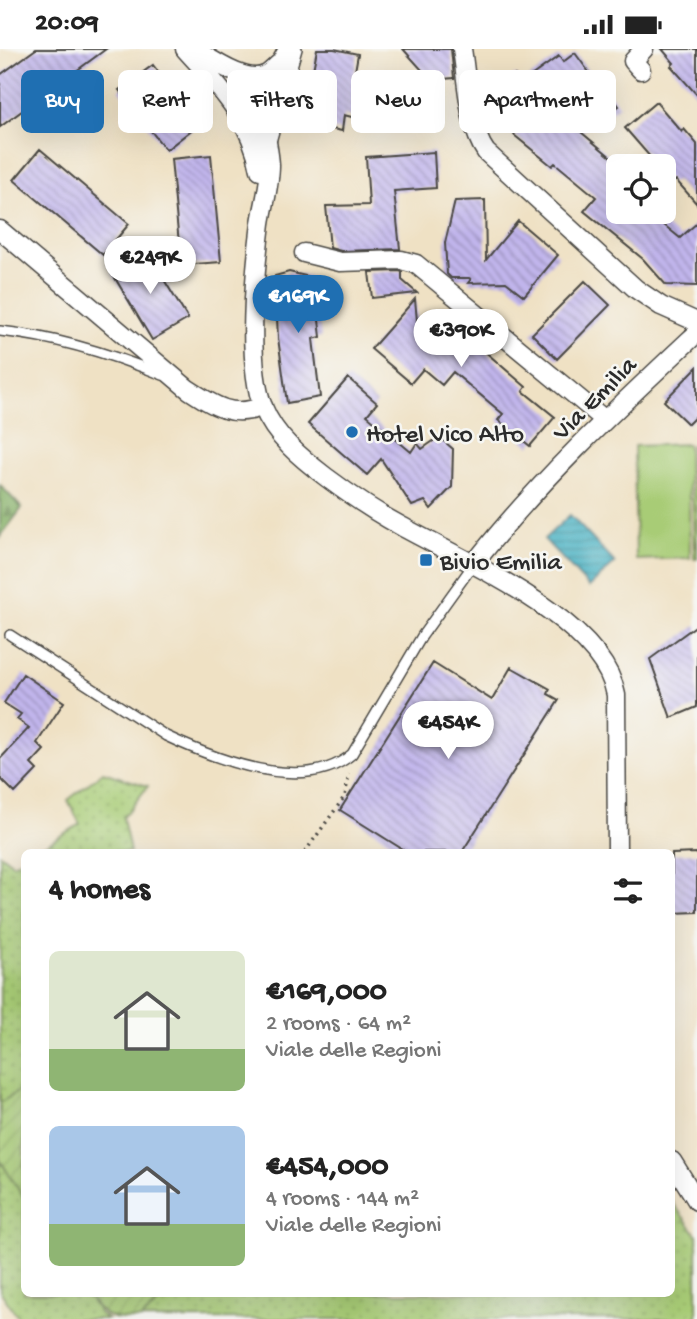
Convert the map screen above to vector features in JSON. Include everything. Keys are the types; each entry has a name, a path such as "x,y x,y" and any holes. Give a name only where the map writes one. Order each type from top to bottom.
{"street":[{"path":"185,49 225,95 249,130 258,159 264,204"},
{"path":"194,49 250,77 266,75 285,55"},
{"path":"462,49 477,136 486,152 636,289 661,306 697,322"},
{"path":"641,69 632,61 644,49"},
{"path":"285,55 264,102 270,173 264,204 254,314 257,380 263,406 281,436 310,464 388,519 519,590 557,617 593,649 611,676 616,695 617,849"},
{"path":"0,230 176,380 207,401 225,410 244,413 263,406"},
{"path":"304,253 340,262 401,260 416,264 604,420"},
{"name":"Via Emilia","path":"473,565 514,515 604,420 697,333"},
{"path":"675,1166 697,1201"}],"lane":[{"path":"268,150 297,49"},
{"path":"0,331 100,352 176,380"},
{"path":"10,635 146,724 191,747 236,762 281,772 329,769 352,754 422,636 473,565"}],"path":[{"path":"306,849 345,796 352,754"}],"green space":[{"path":"688,444 690,558 636,560 634,446"},
{"path":"697,444 697,559 694,559 691,445"},
{"path":"0,485 22,508 0,537"},
{"path":"103,772 148,786 123,818 129,849 38,849 80,824 68,800"},
{"path":"0,854 13,864 21,859 21,1090 0,1103"},
{"path":"21,1090 21,1193 0,1160 0,1103"},
{"path":"0,1160 21,1193 21,1297 89,1297 100,1314 107,1319 19,1319 0,1291"},
{"path":"675,1206 697,1235 697,1319 141,1319 165,1297 675,1297"},
{"path":"89,1297 165,1297 141,1319 113,1318 98,1308"}],"water":[{"path":"570,515 615,563 589,587 544,539"}],"building":[{"path":"36,49 106,49 77,70 21,70 21,112 0,127 0,75"},
{"path":"317,49 358,54 355,70 351,70 351,117 344,115 342,131 337,130 337,70 313,70"},
{"path":"403,49 451,49 454,78 445,79 445,70 422,70"},
{"path":"662,49 697,49 697,95 671,66 674,63"},
{"path":"575,53 587,70 539,70 559,56 563,62"},
{"path":"656,102 682,132 684,129 697,144 697,204 676,180 676,154 648,154 625,128"},
{"path":"153,133 188,133 166,150"},
{"path":"582,133 607,154 606,224 663,224 680,238 697,223 697,286 666,285 643,259 584,211 596,197 555,163 552,166 514,135"},
{"path":"40,149 129,224 103,255 14,180"},
{"path":"434,152 436,188 394,191 400,249 341,251 330,248 326,206 369,205 366,157"},
{"path":"211,155 221,262 181,265 171,159"},
{"path":"485,200 486,260 518,221 558,255 524,296 506,282 468,283 471,279 451,278 447,274 445,243 455,201"},
{"path":"147,252 188,319 152,340 112,273"},
{"path":"400,271 402,280 417,293 372,298 369,272"},
{"path":"289,272 314,278 321,337 313,339 320,397 287,403 278,338 275,276"},
{"path":"585,281 610,305 557,359 532,334"},
{"path":"415,299 418,332 437,310 526,387 523,391 555,417 530,446 498,420 503,414 453,372 442,385 423,369 411,383 371,349"},
{"path":"697,367 697,415 688,424 664,401"},
{"path":"348,378 377,403 367,415 411,452 417,443 422,449 439,437 453,449 452,487 431,509 425,501 412,506 381,459 367,475 308,424"},
{"path":"697,625 697,707 671,718 650,659"},
{"path":"433,663 492,700 511,667 550,689 548,694 559,700 464,849 402,849 340,810"},
{"path":"23,674 64,702 37,743 44,750 31,764 37,770 15,793 0,778 0,759 29,728 17,719 21,714 4,703"},
{"path":"697,853 697,912 675,913 675,854"}],"place":[{"name":"Hotel Vico Alto","path":"352,432"},
{"name":"Bivio Emilia","path":"426,560"}]}
